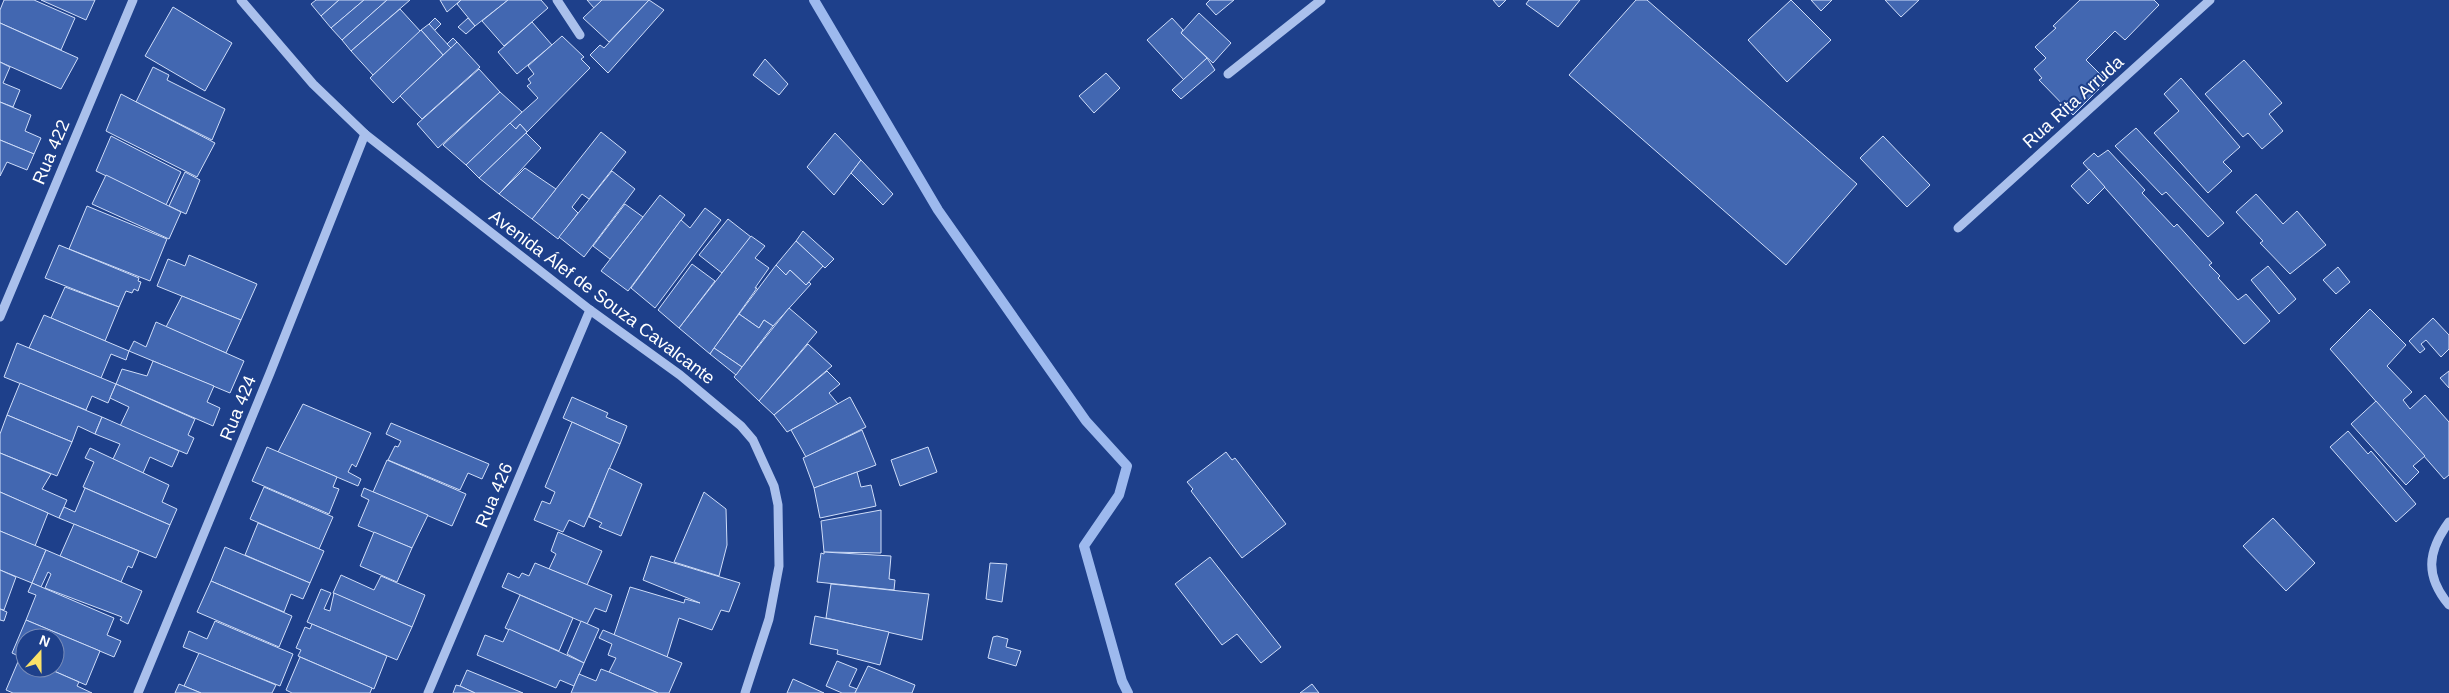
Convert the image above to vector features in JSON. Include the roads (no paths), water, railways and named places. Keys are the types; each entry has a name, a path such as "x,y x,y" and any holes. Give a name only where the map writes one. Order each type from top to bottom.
{"street":[{"name":"Rua 422","path":"0,317 133,0"},
{"name":"Avenida Álef de Souza Cavalcante","path":"241,0 313,84 365,134 590,310 680,375 741,426 753,440 768,470 778,505 780,566 769,619 745,693"},
{"path":"557,0 580,35"},
{"path":"1228,74 1321,0"},
{"name":"Rua Rita Arruda","path":"1958,228 2210,0"},
{"name":"Rua 424","path":"138,693 270,373 365,134"},
{"name":"Rua 426","path":"428,693 590,310"},
{"path":"2449,522 2434,554 2431,569 2436,588 2449,605"}],"waterway":[{"path":"814,0 938,210 1086,421 1127,466 1119,495 1084,546 1122,681 1128,693"}]}
